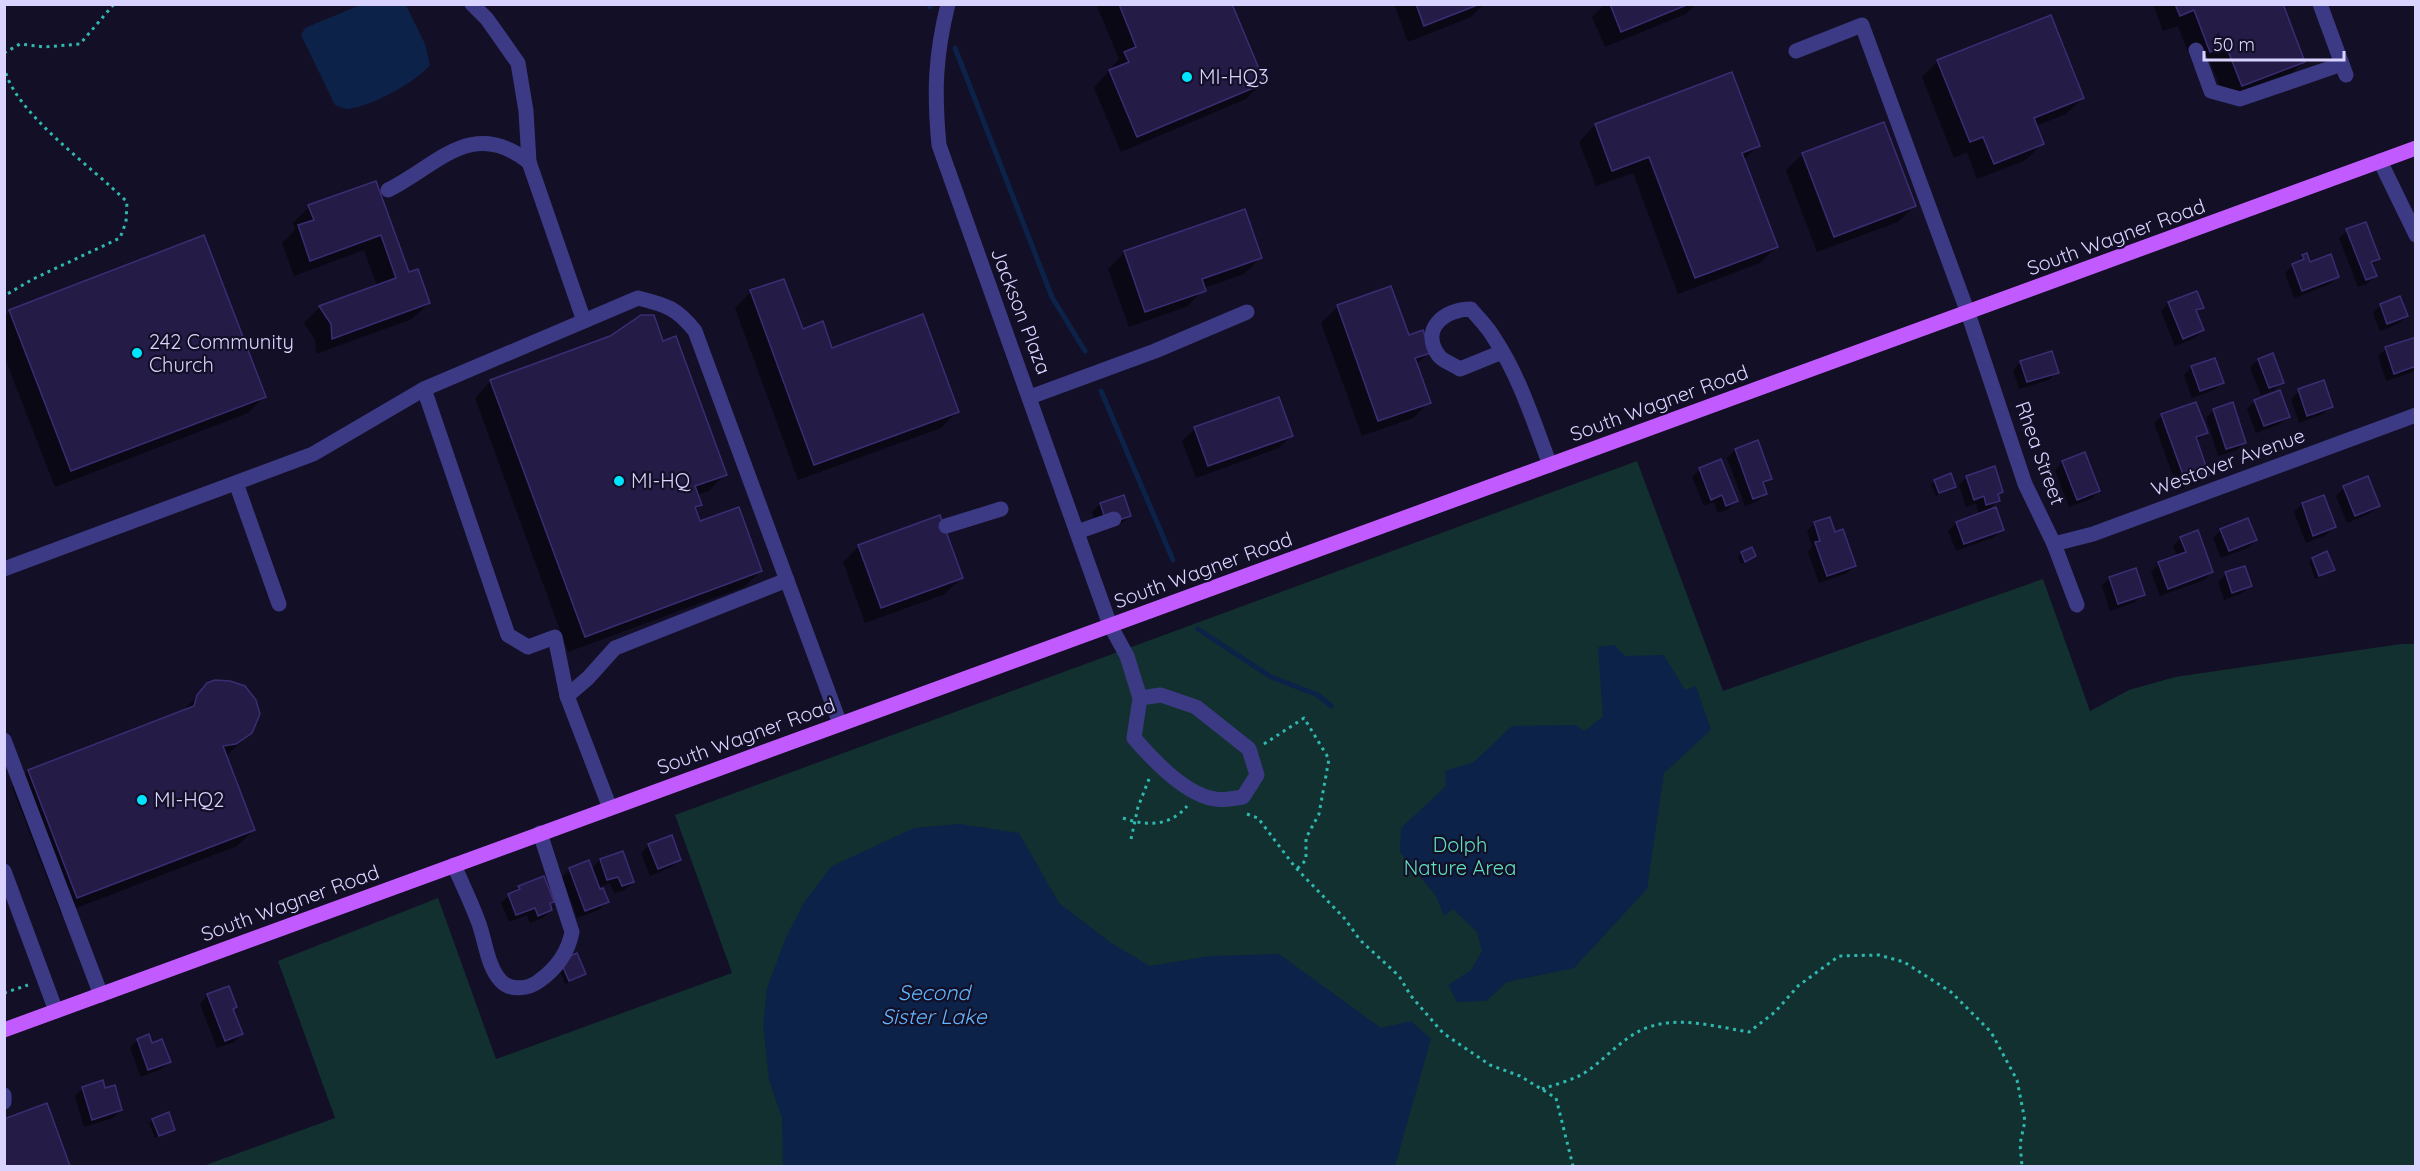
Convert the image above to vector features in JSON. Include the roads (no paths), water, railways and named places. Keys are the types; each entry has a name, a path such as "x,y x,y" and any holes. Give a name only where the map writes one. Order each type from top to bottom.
{"main road":[{"name":"South Wagner Road","path":"4,1030 2415,148"}],"street":[{"path":"472,4 487,19 518,63 526,111 529,162 584,321"},
{"name":"Jackson Plaza","path":"948,4 940,36 934,90 939,146 1110,625 1127,656 1140,698"},
{"path":"2196,50 2211,91 2240,99 2344,69 2320,4"},
{"name":"Rhea Street","path":"1796,51 1862,25 1968,313 2025,484 2054,544 2077,604"},
{"path":"388,190 444,155 474,143 495,144 515,151 529,162"},
{"path":"2380,161 2415,235"},
{"path":"4,569 313,454 424,388 638,298 664,304 680,312 695,331 840,724"},
{"path":"1502,352 1460,369 1439,356 1432,336 1435,323 1455,309 1471,309 1495,338 1502,352 1550,465"},
{"path":"1030,397 1155,351 1247,312"},
{"path":"424,388 508,635 528,647 555,637 567,696 609,808"},
{"name":"Westover Avenue","path":"2054,544 2093,534 2415,415"},
{"path":"236,483 279,604"},
{"path":"946,526 1000,509"},
{"path":"1077,532 1114,519"},
{"path":"567,696 615,648 787,580"},
{"path":"1161,695 1196,707 1249,749 1257,775 1243,797 1215,800 1198,794 1156,763 1134,738 1140,698 1161,695"},
{"path":"4,740 101,994"},
{"path":"454,865 478,922 496,974 502,983 513,988 527,987 550,973 558,964 570,942 572,932 540,833"},
{"path":"4,871 56,1011"},
{"path":"4,1095 4,1102"}],"water":[{"path":"360,5 406,5 425,44 430,65 393,92 368,104 346,109 335,105 301,35 305,28"},
{"path":"1614,645 1625,656 1664,655 1685,690 1696,686 1711,730 1664,773 1647,889 1574,968 1507,982 1486,1001 1457,1002 1448,985 1471,970 1482,951 1477,932 1453,909 1444,916 1436,896 1400,852 1401,828 1446,786 1445,771 1474,762 1512,726 1575,725 1585,731 1603,716 1598,647"},
{"name":"Second Sister Lake","path":"960,824 1019,833 1059,903 1111,943 1150,966 1210,956 1279,954 1381,1028 1411,1021 1431,1039 1395,1166 783,1166 782,1118 769,1080 763,1025 767,988 786,937 805,901 832,866 914,828"}],"waterway":[{"path":"955,48 1052,297 1085,351"},
{"path":"1101,391 1173,560"},
{"path":"1198,629 1271,677 1318,695 1331,706"}],"place":[{"name":"MI-HQ3","path":"1187,77"},
{"name":"242 Community Church","path":"137,353"},
{"name":"MI-HQ","path":"619,481"},
{"name":"MI-HQ2","path":"142,800"}],"park label":[{"name":"Dolph Nature Area","path":"1460,856"}]}
